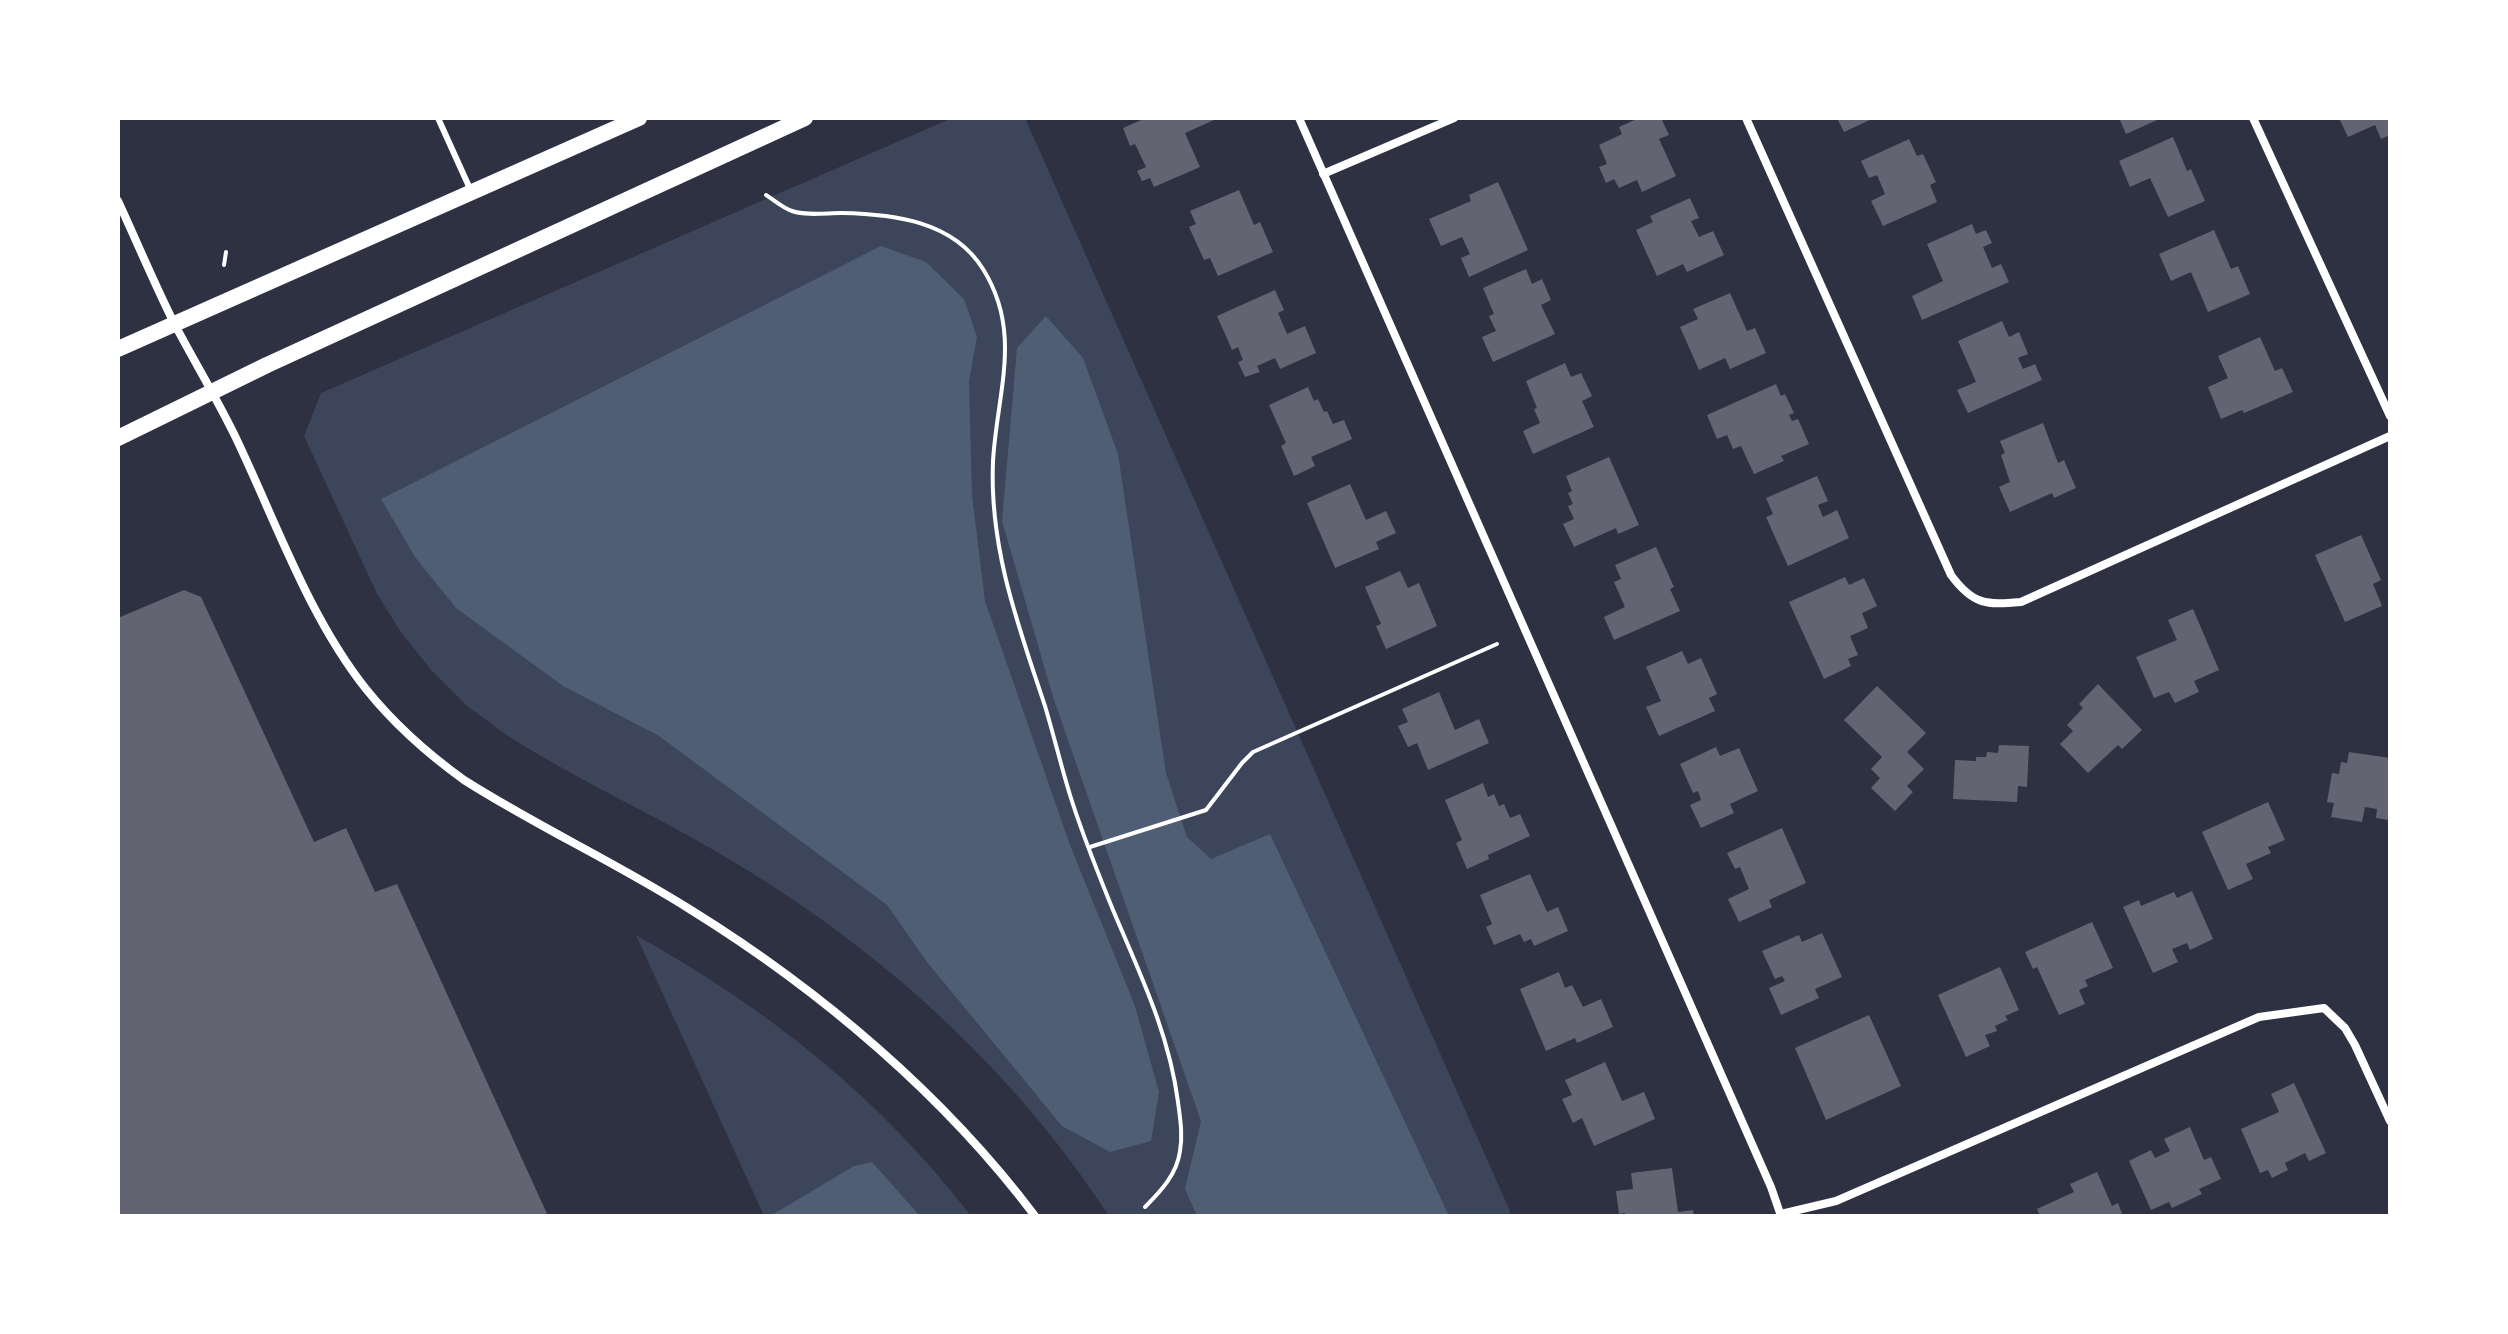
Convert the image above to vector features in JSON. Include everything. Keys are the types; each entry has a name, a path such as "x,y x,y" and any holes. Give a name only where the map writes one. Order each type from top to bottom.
{"main road":[{"path":"118,349 639,118"},
{"path":"118,438 267,365 805,118"}],"street":[{"path":"1299,118 1781,1215 1836,1201 2259,1017 2324,1008 2345,1028 2355,1045 2390,1121"},
{"path":"1323,174 1454,118"},
{"path":"1746,118 1951,575 1962,590 1974,599 1994,605 2021,602 2390,436"},
{"path":"2253,118 2390,416"},
{"path":"118,201 174,323 213,392 310,596 330,634 366,689 404,730 473,786 690,909 807,989 863,1036 943,1112 985,1155 1035,1216"}],"lane":[{"path":"438,118 471,191"}],"path":[{"path":"766,195 794,212 889,217 930,226 962,244 976,258 1002,308 1006,338 993,461 997,546 1070,796 1112,908 1148,988 1166,1041 1176,1085 1181,1126 1178,1159 1170,1179 1145,1207"},
{"path":"224,265 226,252"},
{"path":"1090,847 1201,813 1211,806 1253,752 1497,644"}],"shaded area":[{"path":"952,118 1025,118 1510,1216 1109,1216 1071,1161 1029,1109 936,1013 886,969 779,890 505,734 466,705 433,672 402,634 377,594 304,436 321,393"},
{"path":"881,246 926,262 964,299 977,337 969,381 972,495 985,601 1070,845 1135,1006 1159,1092 1151,1141 1110,1152 1062,1126 927,962 887,905 659,736 563,686 456,608 415,557 381,499"},
{"path":"1046,316 1083,358 1118,454 1166,773 1187,837 1211,859 1270,834 1449,1216 1197,1216 1185,1189 1201,1121 1053,697 1002,521 1017,348"},
{"path":"636,935 730,993 818,1058 899,1132 971,1216 764,1216"},
{"path":"872,1162 920,1216 770,1216 854,1166"}],"building":[{"path":"1146,118 1213,118 1185,133 1200,167 1154,187 1150,178 1142,181 1137,171 1146,167 1135,144 1130,146 1123,128"},
{"path":"1639,118 1661,118 1669,135 1659,139 1676,176 1642,192 1637,180 1619,188 1614,179 1606,183 1599,167 1607,164 1599,145 1622,134 1619,127"},
{"path":"1837,118 1874,118 1844,132"},
{"path":"2119,118 2156,118 2157,120 2126,134"},
{"path":"2339,118 2390,118 2390,135 2381,139 2375,125 2348,137"},
{"path":"2173,137 2187,171 2191,169 2205,201 2168,217 2150,178 2130,187 2119,161"},
{"path":"1909,139 1917,156 1923,154 1936,182 1930,185 1937,202 1883,226 1871,201 1885,194 1877,175 1869,178 1861,161"},
{"path":"1498,182 1528,250 1469,277 1461,258 1470,254 1462,237 1441,246 1429,219 1471,201 1469,195"},
{"path":"1239,190 1254,225 1260,222 1273,252 1218,276 1210,258 1204,260 1189,227 1196,224 1190,211"},
{"path":"1690,198 1699,218 1691,221 1699,237 1713,231 1724,255 1687,272 1683,264 1657,276 1636,230 1653,222 1650,216"},
{"path":"1972,224 1976,234 1986,230 1992,243 1983,247 1992,268 2001,264 2009,282 1922,320 1912,296 1943,281 1927,244"},
{"path":"2214,230 2231,269 2238,266 2250,294 2208,312 2191,272 2171,281 2159,254"},
{"path":"1526,269 1532,284 1542,279 1551,300 1541,305 1555,334 1493,362 1482,337 1496,331 1489,316 1494,314 1483,288"},
{"path":"1275,290 1284,310 1278,313 1287,334 1305,326 1316,353 1280,369 1275,358 1257,366 1260,372 1245,377 1238,362 1243,360 1238,347 1232,350 1217,316"},
{"path":"1730,293 1747,331 1755,328 1766,353 1730,369 1725,358 1699,370 1680,327 1698,319 1693,309"},
{"path":"2002,321 2009,337 2019,332 2028,354 2018,358 2023,369 2035,364 2042,380 1968,413 1957,390 1976,382 1958,341"},
{"path":"2260,337 2275,371 2282,368 2293,392 2244,413 2242,410 2221,419 2208,387 2228,378 2218,356"},
{"path":"1565,363 1571,377 1581,373 1592,396 1582,401 1594,427 1533,454 1523,431 1540,423 1526,381"},
{"path":"1776,384 1794,413 1789,415 1792,421 1798,419 1809,444 1781,456 1784,461 1754,474 1741,446 1733,449 1727,435 1717,439 1707,415"},
{"path":"1308,387 1314,401 1318,399 1333,424 1344,420 1352,439 1311,457 1315,466 1294,476 1281,446 1286,443 1269,405"},
{"path":"2043,423 2058,463 2064,460 2076,488 2054,498 2052,493 2010,512 1999,487 2010,482 2000,441"},
{"path":"1609,457 1639,525 1618,534 1616,528 1574,547 1563,524 1574,519 1568,506 1573,504 1566,476"},
{"path":"1817,476 1828,501 1818,505 1823,517 1837,510 1849,538 1788,566 1766,517 1773,514 1766,498"},
{"path":"1350,484 1366,520 1386,511 1396,533 1376,542 1379,549 1335,568 1307,503"},
{"path":"2361,535 2381,580 2373,584 2382,606 2345,622 2315,555"},
{"path":"1656,547 1674,587 1670,589 1680,611 1614,640 1604,617 1625,607 1614,582 1621,579 1615,565"},
{"path":"1400,571 1408,588 1419,583 1437,626 1386,649 1376,626 1381,624 1365,587"},
{"path":"1845,577 1849,585 1864,578 1877,606 1862,613 1868,628 1850,636 1858,655 1848,659 1851,666 1824,679 1789,602"},
{"path":"184,590 201,597 314,842 346,828 375,892 397,884 548,1216 118,1216 118,618"},
{"path":"2193,609 2219,670 2194,681 2199,692 2175,703 2169,692 2154,698 2136,657 2177,640 2168,620"},
{"path":"1682,651 1688,664 1701,658 1717,694 1709,698 1715,711 1659,736 1646,707 1661,701 1646,667"},
{"path":"2098,684 2142,730 2122,749 2118,745 2088,773 2060,744 2073,731 2067,725 2083,708 2079,704"},
{"path":"1877,686 1926,733 1907,752 1924,769 1907,786 1913,792 1895,811 1871,788 1880,778 1871,769 1882,757 1844,720"},
{"path":"1439,692 1455,730 1479,719 1489,743 1428,770 1417,743 1408,747 1398,726 1408,722 1402,709"},
{"path":"1999,745 2029,746 2027,787 2018,786 2017,802 1953,799 1955,760 1976,761 1976,757 1986,757 1987,752 1998,753"},
{"path":"1716,747 1720,756 1739,748 1758,791 1730,804 1734,813 1701,828 1690,805 1701,800 1698,791 1693,793 1680,764"},
{"path":"2349,752 2390,758 2388,820 2376,818 2377,809 2365,807 2362,822 2331,817 2334,803 2327,802 2332,773 2339,774 2341,762 2347,763"},
{"path":"1483,783 1488,797 1494,794 1499,806 1504,804 1510,818 1520,814 1530,836 1488,855 1489,859 1467,869 1456,843 1462,840 1445,800"},
{"path":"2268,802 2285,840 2268,847 2271,853 2246,864 2253,879 2228,890 2202,832"},
{"path":"1782,828 1806,883 1769,900 1772,907 1739,922 1728,899 1749,889 1740,867 1735,869 1727,853"},
{"path":"1530,874 1547,912 1558,907 1568,931 1534,946 1531,939 1524,942 1520,934 1494,945 1486,927 1492,924 1480,895"},
{"path":"2192,891 2213,939 2190,950 2187,943 2172,949 2178,962 2153,973 2123,907 2139,900 2141,906 2174,892 2177,898"},
{"path":"2092,922 2113,968 2085,980 2088,986 2079,990 2085,1004 2059,1015 2037,967 2033,969 2025,952"},
{"path":"1822,933 1842,977 1815,989 1819,998 1781,1015 1769,988 1785,981 1782,976 1775,979 1762,951 1799,935 1802,942"},
{"path":"2000,967 2019,1010 2005,1016 2008,1020 1995,1026 1997,1031 1985,1035 1990,1046 1966,1057 1938,995"},
{"path":"1559,972 1565,988 1572,985 1583,1007 1601,999 1613,1027 1577,1043 1575,1038 1546,1051 1520,989"},
{"path":"1869,1015 1901,1086 1826,1120 1795,1048"},
{"path":"1605,1062 1622,1101 1644,1092 1655,1119 1594,1146 1582,1118 1573,1123 1562,1099 1572,1095 1565,1080"},
{"path":"2294,1083 2326,1153 2309,1161 2305,1153 2285,1163 2288,1170 2272,1178 2268,1170 2260,1173 2241,1129 2279,1112 2271,1094"},
{"path":"2190,1127 2204,1160 2211,1157 2221,1179 2199,1189 2202,1194 2172,1208 2169,1202 2151,1210 2129,1161 2151,1150 2155,1158 2170,1151 2164,1139"},
{"path":"1672,1168 1678,1212 1693,1210 1694,1216 1619,1214 1616,1191 1633,1189 1631,1173"},
{"path":"2097,1172 2112,1206 2118,1203 2123,1216 2040,1216 2037,1209 2074,1192 2070,1184"}]}
